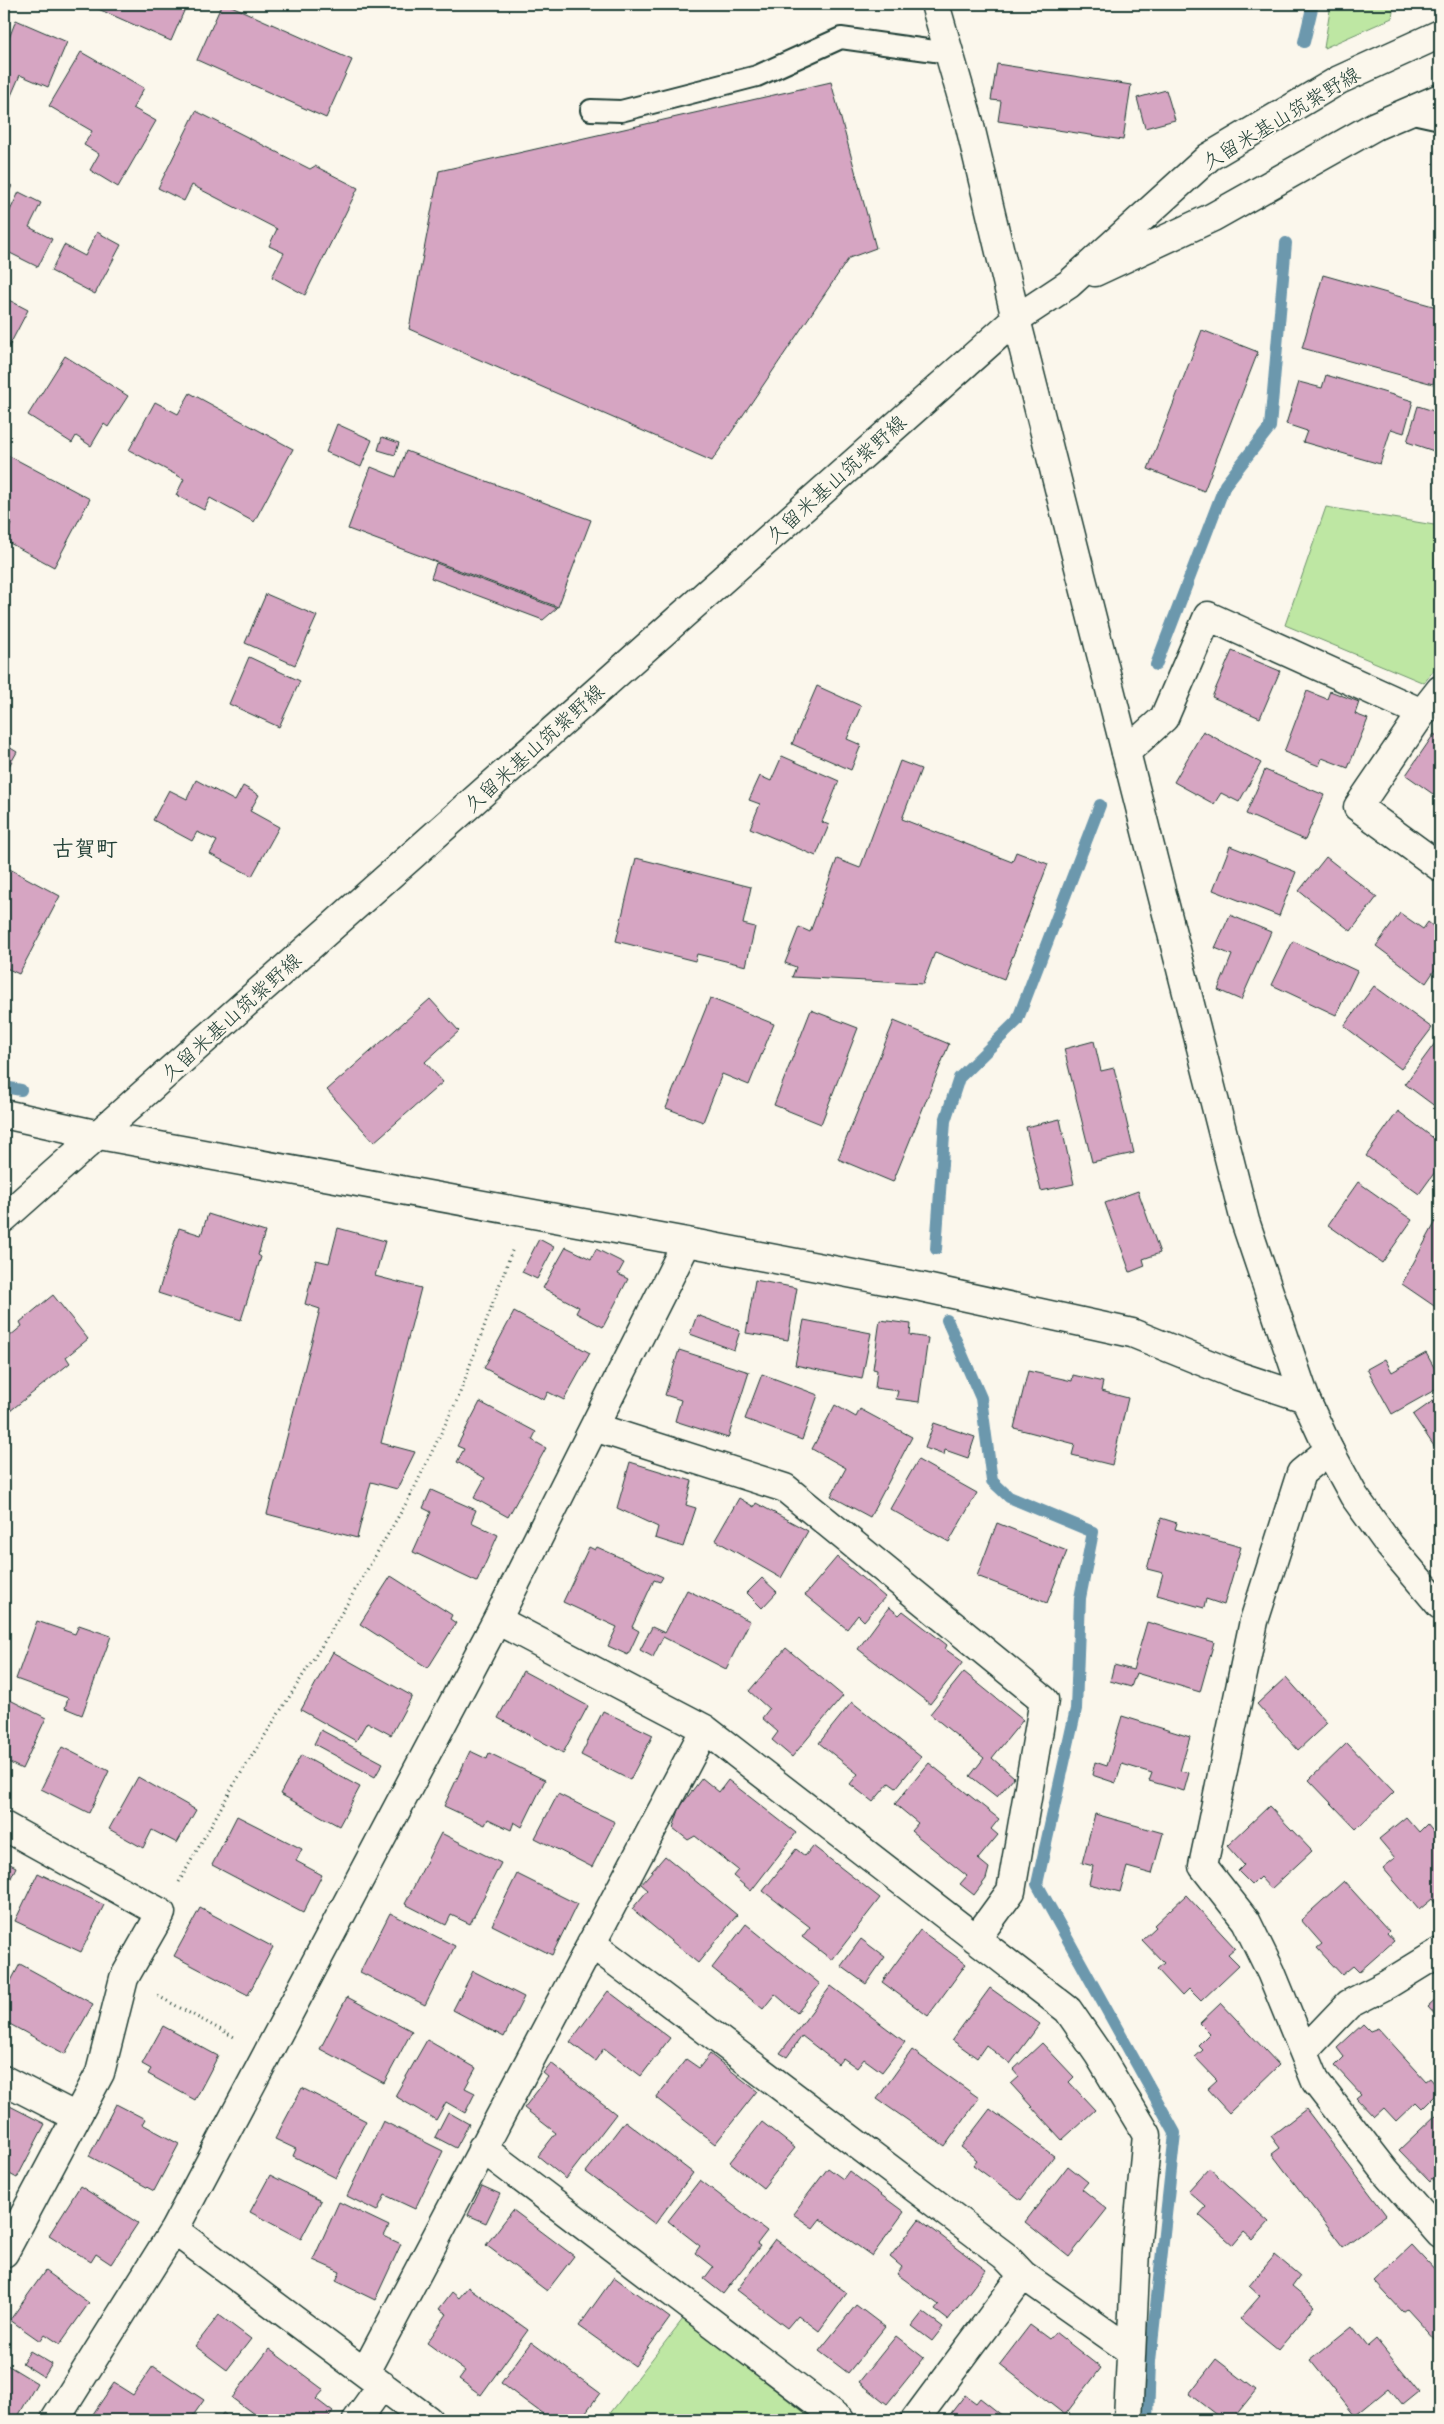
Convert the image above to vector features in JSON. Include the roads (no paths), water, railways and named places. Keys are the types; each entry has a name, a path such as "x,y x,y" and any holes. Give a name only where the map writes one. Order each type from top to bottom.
{"street":[{"path":"935,4 969,122 1016,319 1245,1221 1304,1398 1329,1450 1364,1510 1390,1546 1440,1605"},
{"name":"久留米基山筑紫野線","path":"1069,284 1209,157 1339,80 1440,34"},
{"name":"久留米基山筑紫野線","path":"4,1218 1016,319 1069,284 1213,217 1375,126 1440,98"},
{"path":"1126,752 1164,718 1208,616 1422,713"},
{"path":"1440,690 1422,713 1358,807 1440,867"},
{"path":"4,1114 99,1135 912,1285 1132,1333 1238,1376 1304,1398"},
{"path":"55,2420 174,2230 497,1620 687,1242"},
{"path":"594,1427 785,1488 1044,1700 1011,1891 976,1939"},
{"path":"1329,1450 1301,1474 1254,1621 1203,1866 1246,1921 1271,1972 1316,2082 1386,2172 1440,2234"},
{"path":"497,1620 705,1729 1068,2010 1099,2055 1147,2135 1136,2250 1128,2420"},
{"path":"357,2420 373,2378 482,2148 705,1729"},
{"path":"4,1826 162,1913 124,1978 100,2073 4,2254"},
{"path":"591,1943 1005,2256 1023,2275 1131,2351"},
{"path":"1304,2051 1349,2004 1388,1984 1440,1952"},
{"path":"4,2080 76,2117"},
{"path":"482,2148 840,2420"},
{"path":"174,2230 428,2420"},
{"path":"915,2420 1023,2275"}],"lane":[{"path":"591,110 621,111 757,76 841,38 949,53"},
{"path":"1408,112 1440,119"}],"waterway":[{"path":"1304,42 1313,4"},
{"path":"1156,665 1225,485 1270,427 1286,243"},
{"path":"936,1249 945,1121 959,1078 1017,1021 1100,805"},
{"path":"4,1087 21,1090"},
{"path":"947,1320 981,1398 992,1481 1009,1497 1093,1532 1080,1598 1076,1709 1037,1884 1175,2133 1150,2361 1148,2420"}],"district":[{"name":"古賀町","path":"85,848"}]}
